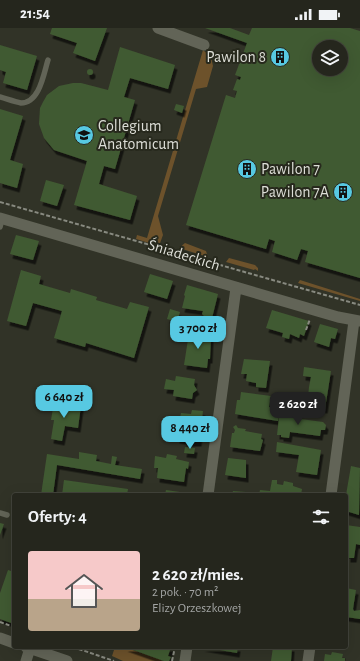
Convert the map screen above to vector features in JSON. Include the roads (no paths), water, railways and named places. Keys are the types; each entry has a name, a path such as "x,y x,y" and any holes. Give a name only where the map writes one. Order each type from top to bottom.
{"street":[{"path":"158,28 204,45"},
{"name":"Śniadeckich","path":"1,221 357,321"},
{"path":"208,493 236,288"},
{"path":"331,493 357,321"},
{"path":"0,638 12,642"},
{"path":"26,661 28,649"},
{"path":"31,649 67,661"},
{"path":"185,661 187,649"},
{"path":"308,661 310,649"}],"lane":[{"path":"0,97 20,103 31,99 40,87 48,60"},
{"path":"0,513 7,515"}],"place":[{"name":"Pawilon 8","path":"280,57"},
{"name":"Collegium Anatomicum","path":"84,135"},
{"name":"Pawilon 7","path":"247,169"},
{"name":"Pawilon 7A","path":"343,192"}]}
